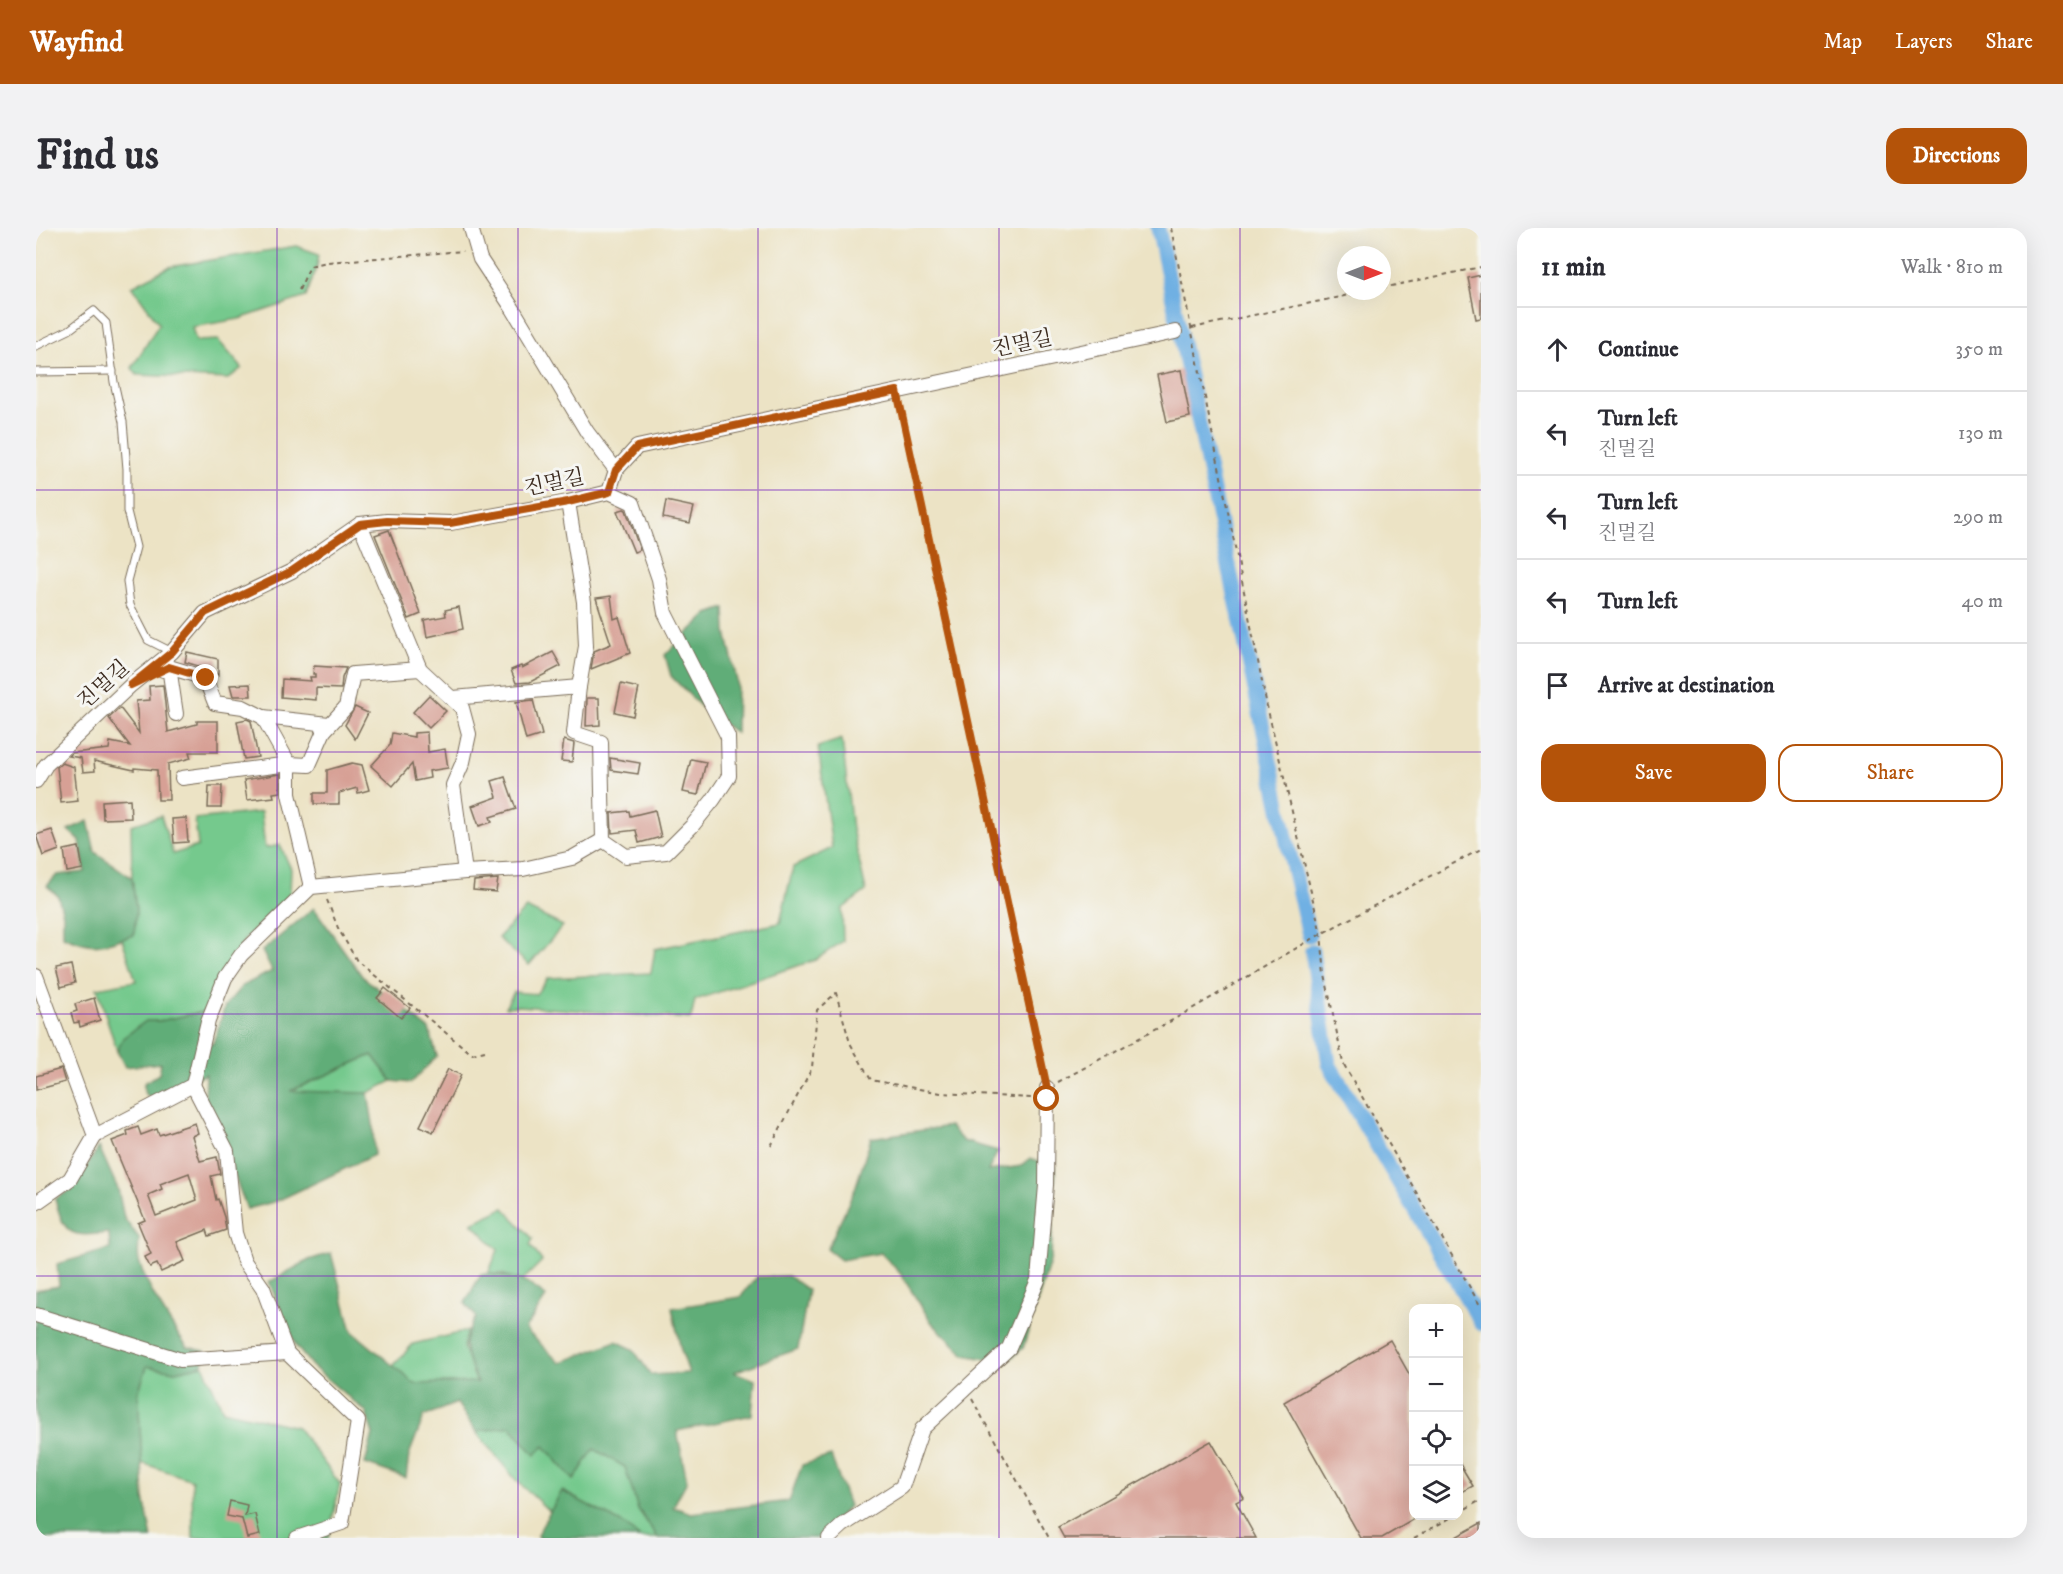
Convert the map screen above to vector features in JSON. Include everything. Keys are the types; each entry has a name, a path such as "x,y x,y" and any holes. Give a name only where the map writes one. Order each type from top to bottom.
{"street":[{"path":"471,228 480,259 587,432 616,470"},
{"name":"진멀길","path":"36,781 46,765 131,685 172,652 205,613 292,571 360,524 387,521 450,523 568,502 609,492 616,470 637,447 1175,332"},
{"path":"603,840 626,856 666,852 692,826 729,776 728,736 665,613 659,579 633,503 609,492"},
{"path":"568,502 584,602 586,646 574,733 601,742 603,840"},
{"path":"360,524 420,669 462,708 469,734 463,762 453,785 465,872"},
{"path":"131,685 169,667 206,678 215,703 243,707 263,717 329,724"},
{"path":"169,667 176,714"},
{"path":"182,778 289,764 309,765 324,731 346,707 353,674 420,669"},
{"path":"453,698 579,687"},
{"path":"263,717 289,764 290,794 316,887"},
{"path":"297,1538 342,1523 358,1421 287,1353 263,1288 244,1261 235,1233 227,1151 193,1086 208,1021 225,978 241,955 316,887 465,872 523,869 572,858 603,840"},
{"path":"36,976 95,1136"},
{"path":"36,1203 70,1179 95,1136 193,1086"},
{"path":"829,1538 843,1525 902,1487 922,1428 1008,1348 1038,1280 1046,1185 1047,1094"},
{"path":"36,1315 182,1360 287,1353"}],"lane":[{"path":"36,346 69,330 94,311 106,323 123,422 127,469 127,511 136,547 127,581 130,605 148,640 172,652"},
{"path":"36,372 113,371"}],"path":[{"path":"1171,228 1267,706 1321,934 1325,975 1343,1063 1481,1306"},
{"path":"299,290 310,266 327,262 477,249"},
{"path":"1391,286 1481,267"},
{"path":"1192,328 1337,298"},
{"path":"897,391 1047,1094"},
{"path":"771,1146 812,1068 817,1010 836,993 850,1043 872,1080 941,1093 1047,1094 1321,934 1481,849"},
{"path":"316,887 357,961 472,1054 485,1051"},
{"path":"965,1387 1049,1538"},
{"path":"1463,1510 1481,1500"},
{"path":"1414,1538 1445,1520"}],"green space":[{"path":"296,246 319,254 306,297 239,319 192,327 196,341 218,340 242,368 228,379 137,375 132,368 159,324 132,286 169,267"},
{"path":"725,608 726,632 737,681 736,733 705,711 671,676 665,655 708,614"},
{"path":"842,739 852,829 866,891 842,909 843,941 815,960 695,1000 691,1019 519,1006 505,1007 514,992 536,994 548,978 651,973 655,949 780,923 793,867 832,848 818,747"},
{"path":"261,812 265,848 280,845 291,869 290,895 245,939 220,978 206,1011 160,1021 146,1021 123,1038 117,1051 97,988 136,981 122,939 134,935 136,910 132,878 131,825 161,816 173,854 198,846 195,819"},
{"path":"88,821 95,852 132,878 136,910 134,935 98,944 83,943 63,936 63,914 58,896 47,886 57,875 85,872 80,841 68,830"},
{"path":"314,908 362,976 429,1029 437,1056 411,1083 392,1081 372,1055 290,1091 368,1093 373,1124 374,1155 277,1201 247,1209 205,1098 206,1074 150,1098 144,1092 144,1083 159,1074 161,1063 125,1067 117,1051 123,1038 146,1021 160,1021 206,1011 199,1041 213,1044 225,1006 242,986 272,971 262,951"},
{"path":"526,908 563,926 529,965 498,938"},
{"path":"372,1055 392,1081 368,1093 288,1092"},
{"path":"949,1126 963,1141 998,1151 988,1171 1022,1166 1030,1158 1056,1166 1051,1258 1023,1348 1006,1363 965,1355 932,1323 900,1273 881,1253 841,1260 827,1249 855,1189 871,1138"},
{"path":"99,1147 118,1189 124,1218 139,1238 138,1258 147,1282 187,1347 205,1351 203,1365 175,1371 147,1366 138,1393 144,1498 152,1538 36,1538 36,1290 59,1286 57,1264 110,1249 109,1233 86,1235 66,1228 55,1199 71,1190"},
{"path":"504,1208 533,1239 530,1245 542,1261 522,1281 502,1274 488,1274 498,1250 472,1223"},
{"path":"331,1253 352,1331 415,1384 477,1382 465,1350 470,1327 476,1317 465,1303 481,1274 516,1279 546,1297 525,1329 560,1363 616,1341 633,1349 651,1375 689,1373 681,1350 672,1308 740,1297 757,1277 788,1276 808,1290 798,1349 734,1372 755,1380 752,1415 677,1431 687,1481 673,1507 691,1513 789,1501 802,1465 831,1456 849,1506 818,1538 658,1538 638,1509 625,1467 594,1449 574,1480 544,1446 535,1455 510,1426 476,1432 457,1403 424,1416 409,1455 406,1478 365,1464 373,1434 366,1412 312,1366 296,1346 269,1282 309,1260"},
{"path":"467,1331 463,1348 477,1383 414,1384 393,1366 413,1344"},
{"path":"203,1365 223,1410 297,1427 340,1484 328,1538 193,1538 192,1480 142,1463 138,1394 147,1366 175,1371"},
{"path":"510,1426 535,1455 544,1446 574,1480 594,1448 625,1467 638,1509 658,1538 640,1538 625,1525 562,1491 550,1512 515,1479 476,1432"},
{"path":"562,1491 625,1525 640,1538 538,1538 537,1535"}],"building":[{"path":"1481,275 1481,318 1476,319 1468,278"},
{"path":"1181,370 1190,417 1167,422 1157,375"},
{"path":"666,501 694,507 690,523 663,518"},
{"path":"624,509 640,550 634,552 617,511"},
{"path":"389,530 421,614 409,619 375,535"},
{"path":"611,596 614,619 619,617 630,653 591,669 594,651 611,644 596,598"},
{"path":"459,607 463,629 427,637 424,620 446,616 445,610"},
{"path":"187,652 218,659 218,675 208,669 185,662"},
{"path":"553,652 561,666 530,682 516,683 511,670 521,666 522,668"},
{"path":"314,666 346,668 341,689 316,688 316,700 281,697 282,679 311,681 310,677 315,677"},
{"path":"250,684 251,696 233,696 230,685"},
{"path":"621,684 639,688 633,716 615,712"},
{"path":"163,685 168,732 197,724 197,721 218,721 218,752 189,752 191,758 168,764 169,800 158,800 157,770 134,768 134,770 94,761 95,771 83,772 81,758 69,756 72,753 109,749 110,742 130,746 109,718 120,708 139,733 136,701 150,700 149,686"},
{"path":"429,695 446,711 429,728 413,712"},
{"path":"587,698 599,698 600,725 586,726"},
{"path":"533,700 542,735 526,740 516,702"},
{"path":"355,707 368,713 355,739 345,725"},
{"path":"247,719 251,721 258,757 244,759 237,721"},
{"path":"427,732 428,752 445,749 448,768 429,771 430,778 415,781 412,764 393,786 371,766 390,745 392,733 414,737 414,733"},
{"path":"564,740 574,743 572,762 561,761"},
{"path":"610,758 640,763 638,774 611,770"},
{"path":"691,759 706,762 698,795 683,792"},
{"path":"62,763 74,767 78,801 61,803 57,767"},
{"path":"352,763 362,765 369,790 358,793 357,788 339,793 339,804 314,804 314,793 327,793 327,770"},
{"path":"280,774 280,792 273,793 274,797 247,800 244,780"},
{"path":"505,777 516,809 490,817 492,822 479,826 472,806 497,797 492,781"},
{"path":"209,786 222,786 221,808 208,808"},
{"path":"130,799 131,818 103,819 102,801"},
{"path":"655,810 661,837 639,843 636,830 612,833 611,813 629,811 630,816"},
{"path":"186,818 188,842 174,843 172,819"},
{"path":"52,830 59,850 43,856 36,835"},
{"path":"79,847 83,869 67,872 64,850"},
{"path":"498,879 496,892 473,890 474,881"},
{"path":"71,965 75,983 61,987 56,968"},
{"path":"385,988 410,1008 401,1018 377,998"},
{"path":"94,998 100,1020 80,1027 79,1022 74,1023 71,1013 77,1011 75,1004"},
{"path":"61,1069 65,1082 36,1090 36,1076"},
{"path":"448,1069 461,1075 433,1132 420,1126"},
{"path":"195,1123 198,1133 192,1136 200,1161 217,1157 220,1174 211,1176 226,1230 209,1236 207,1230 177,1242 185,1261 161,1272 157,1264 150,1267 145,1257 151,1254 138,1223 145,1220 112,1141 128,1135 127,1131 138,1127 141,1135 157,1129 159,1135","holes":["189,1173 197,1200 156,1216 148,1195 162,1189 160,1184"]},
{"path":"1390,1340 1409,1374 1409,1520 1413,1520 1382,1538 1361,1538 1284,1402"},
{"path":"1211,1441 1244,1498 1236,1502 1256,1538 1064,1538 1058,1527"},
{"path":"1463,1469 1473,1486 1463,1491"},
{"path":"230,1501 247,1505 245,1516 255,1514 260,1535 247,1538 242,1519 227,1516"},
{"path":"1481,1523 1481,1538 1454,1538"}],"waterway":[{"path":"1158,228 1287,842 1309,935"},
{"path":"1312,951 1329,1064 1481,1323"}],"route":[{"path":"206,678 169,667 131,685 172,652 205,613 292,571 360,524 387,521 450,523 568,502 609,492 616,470 637,447 897,391 1047,1088 1047,1099"}]}
